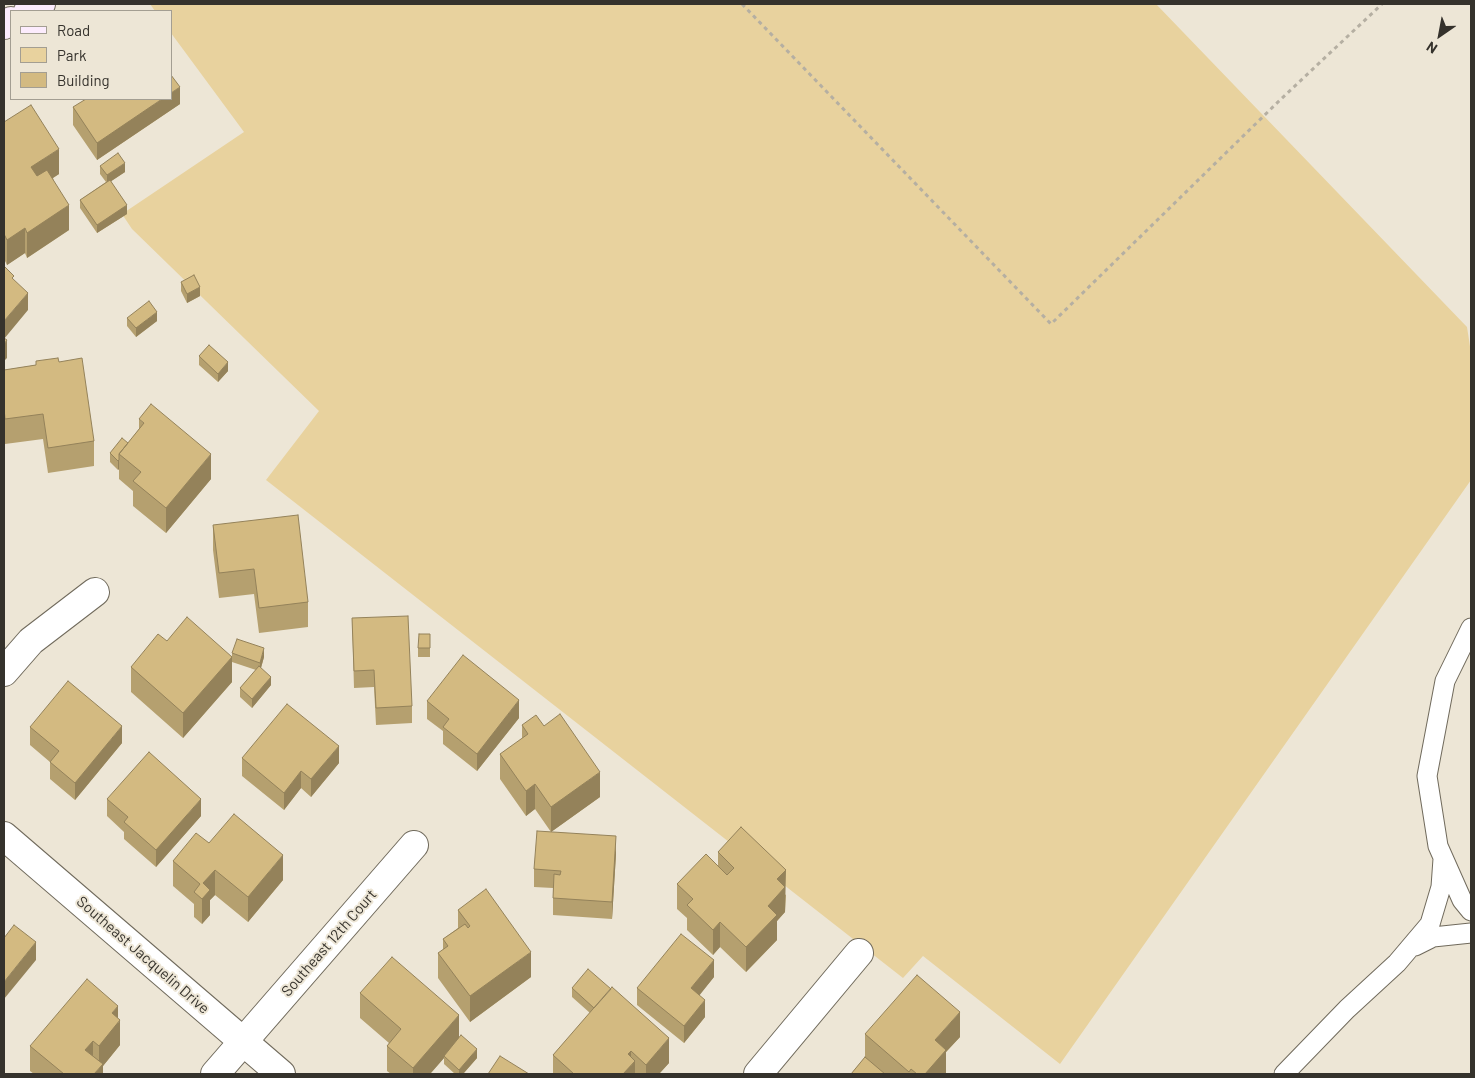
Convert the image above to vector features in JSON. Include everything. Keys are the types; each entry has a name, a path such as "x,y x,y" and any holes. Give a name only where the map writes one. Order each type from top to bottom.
{"main road":[{"path":"30,10 41,4"}],"street":[{"path":"4,672 31,641 96,592"},
{"name":"Southeast Jacquelin Drive","path":"4,836 281,1074"},
{"name":"Southeast 12th Court","path":"215,1074 414,845"},
{"path":"758,1074 859,952"}],"lane":[{"path":"1471,628 1445,681 1427,776 1438,846 1462,900 1471,911"},
{"path":"1284,1074 1347,1009 1397,963 1430,924 1440,887 1443,856"},
{"path":"1408,951 1433,937 1471,933"}],"path":[{"path":"742,4 1051,324 1280,100 1382,4"}],"green space":[{"path":"150,4 1156,4 1467,327 1471,353 1471,480 1060,1064 923,956 903,978 266,480 319,411 132,229 122,214 244,132 172,34 172,10 154,10"}],"building":[{"path":"172,76 180,87 172,92"},
{"path":"84,100 161,100 97,143 73,107"},
{"path":"31,105 59,149 31,167 37,176 47,170 69,205 27,233 25,228 7,240 4,234 4,122"},
{"path":"118,153 125,163 107,175 100,166"},
{"path":"110,180 127,205 97,225 80,200"},
{"path":"4,266 14,276 12,278 28,293 4,321"},
{"path":"194,275 200,287 187,294 181,282"},
{"path":"149,301 157,312 136,328 127,318"},
{"path":"209,345 228,362 218,374 199,356"},
{"path":"58,358 59,362 82,358 94,441 48,448 43,414 5,419 4,370 36,365 36,361"},
{"path":"151,404 211,454 166,508 133,481 141,472 119,454 144,423 139,419"},
{"path":"122,438 128,443 119,454 118,461 110,453"},
{"path":"298,515 308,602 259,608 254,569 219,573 213,525"},
{"path":"408,616 412,706 376,708 374,670 354,671 352,618"},
{"path":"187,617 232,657 183,713 131,667 158,634 167,641"},
{"path":"419,634 430,634 430,648 418,648"},
{"path":"237,639 264,648 260,663 232,653"},
{"path":"463,655 519,700 477,754 443,727 449,719 427,701"},
{"path":"259,666 271,677 252,699 240,688"},
{"path":"68,681 122,726 75,783 50,762 59,751 30,727"},
{"path":"287,704 339,746 311,779 301,771 284,793 242,758"},
{"path":"560,714 600,772 551,807 535,784 526,791 500,754 528,734 522,725 536,715 544,726"},
{"path":"149,752 201,799 156,850 124,822 128,817 107,799"},
{"path":"234,814 283,855 248,897 215,870 203,883 210,890 202,899 194,892 200,884 173,861 196,833 209,843"},
{"path":"741,827 786,870 777,879 785,887 768,906 777,915 746,947 720,922 713,930 687,905 693,899 677,884 706,854 727,875 734,868 718,852"},
{"path":"537,831 616,836 612,902 553,898 554,874 560,875 561,871 534,869"},
{"path":"486,889 531,952 470,996 438,953 448,946 443,939 465,924 468,928 470,926 458,910"},
{"path":"14,925 36,942 4,982 4,938"},
{"path":"681,934 714,960 691,988 705,1000 684,1026 637,988"},
{"path":"392,957 459,1015 413,1068 387,1046 401,1029 360,993"},
{"path":"588,969 611,989 594,1008 572,988"},
{"path":"917,975 960,1012 935,1040 946,1050 925,1074 917,1074 911,1069 909,1072 865,1034"},
{"path":"87,979 118,1006 112,1013 120,1020 99,1046 93,1041 85,1050 103,1064 94,1074 64,1074 30,1046"},
{"path":"612,987 669,1038 646,1065 631,1051 628,1054 635,1061 623,1074 574,1074 553,1055"},
{"path":"461,1035 477,1049 459,1070 444,1056"},
{"path":"500,1056 529,1074 488,1074"},
{"path":"865,1057 885,1074 851,1074"}]}
